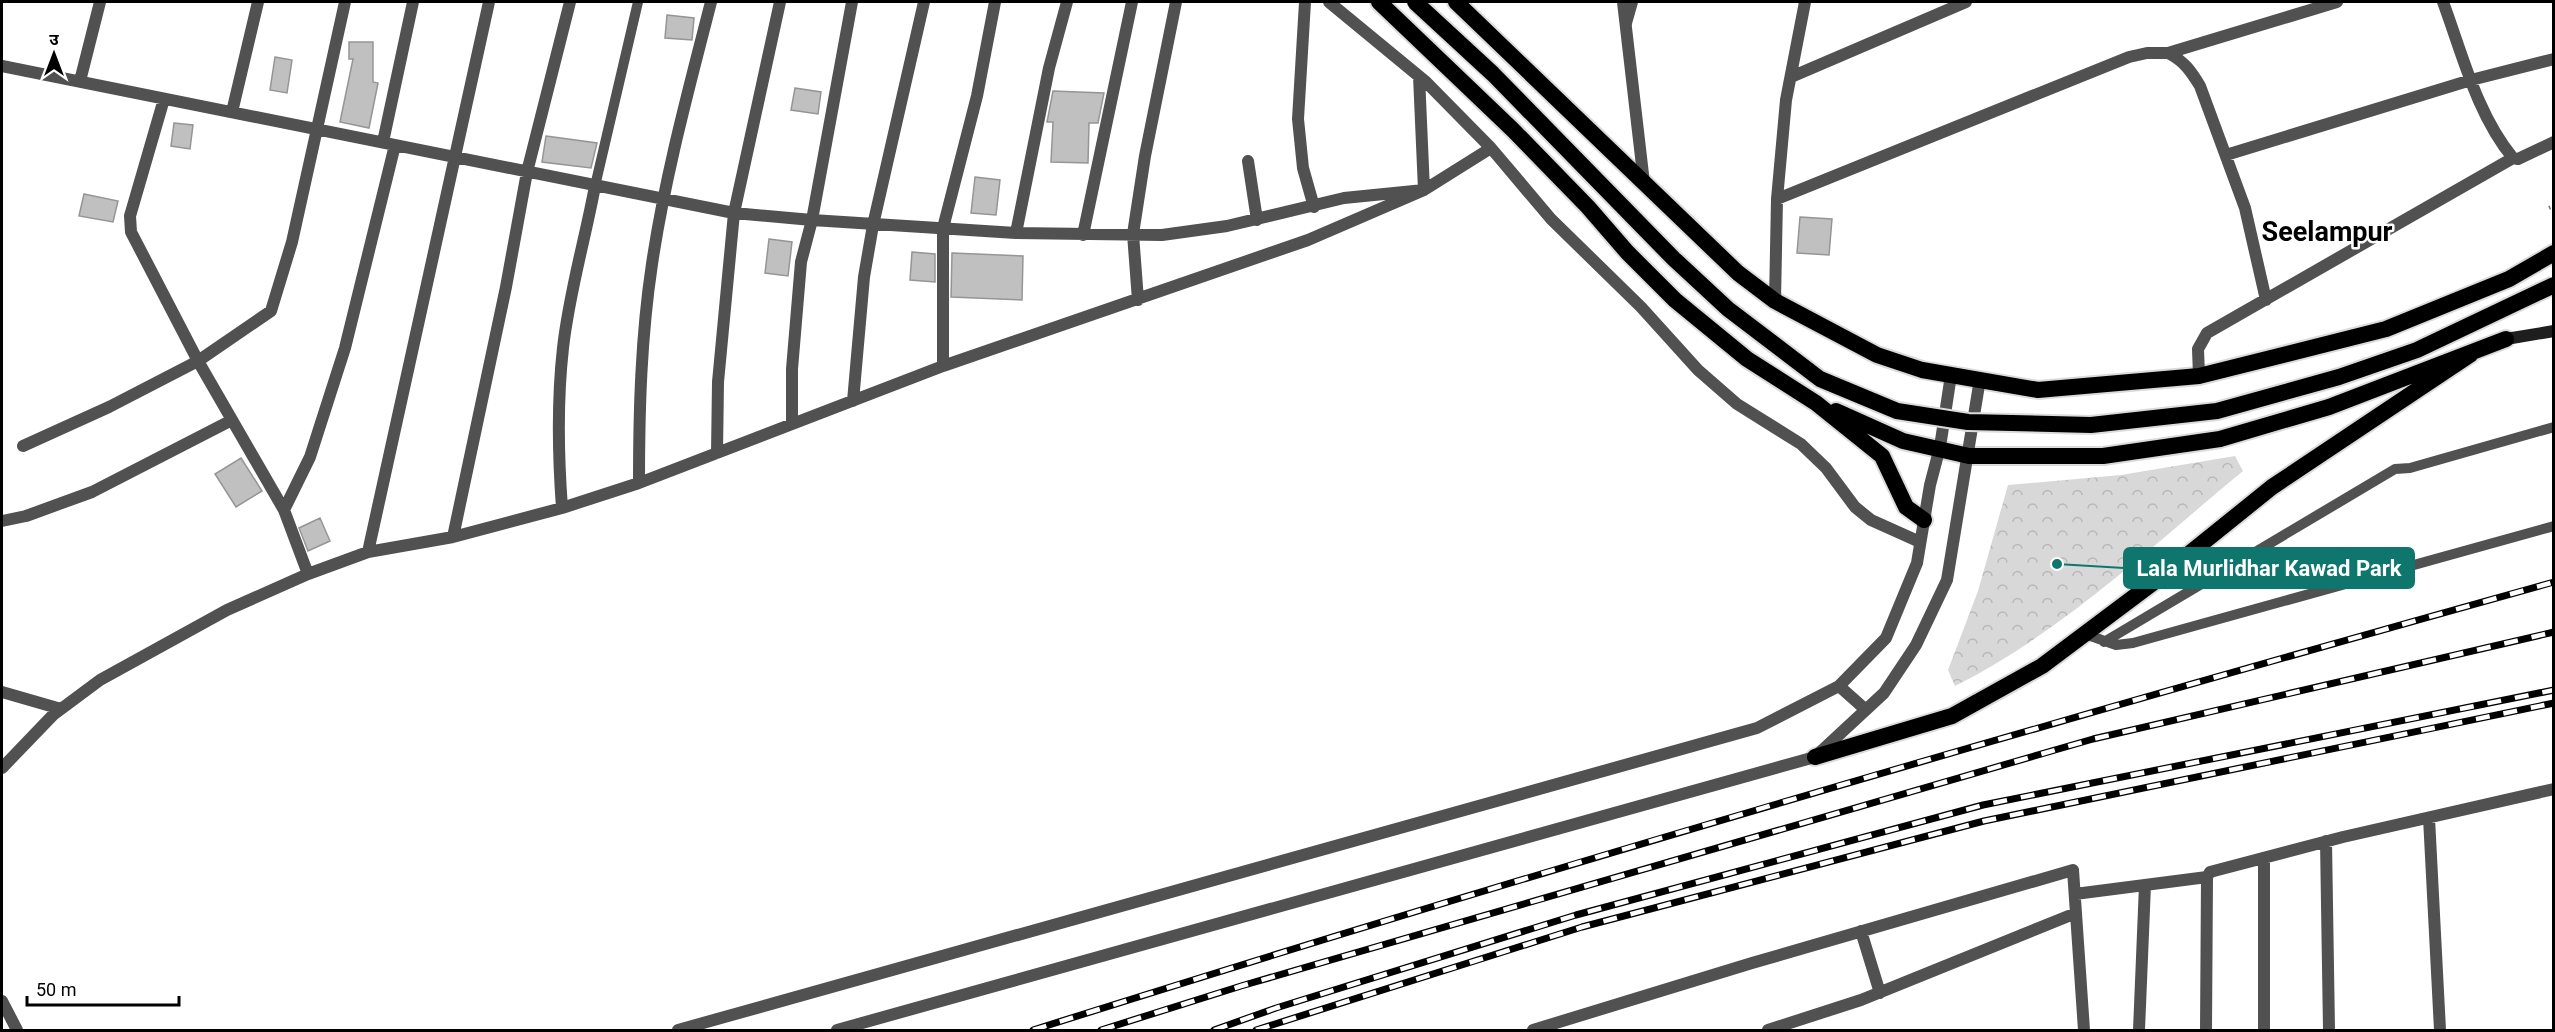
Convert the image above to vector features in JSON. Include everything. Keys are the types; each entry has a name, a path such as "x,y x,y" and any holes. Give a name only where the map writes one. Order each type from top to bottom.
{"highway":[{"path":"1379,2 1513,130 1675,300 1748,359 1816,403 1882,456 1906,507 1924,520"},
{"path":"1415,2 1492,74 1674,259 1737,316 1820,379 1897,411 1968,422 2091,425 2217,411 2339,377 2416,350 2553,285"},
{"path":"1458,2 1738,273 1775,301 1877,355 1922,370 2038,390 2199,376 2386,329 2509,279 2553,253"},
{"path":"1816,403 1903,441 1940,447 1969,456 2103,456 2220,439 2329,407 2505,339"},
{"path":"1815,757 1952,716 2042,666 2272,487 2471,354"}],"main road":[{"path":"2505,339 2553,331"}],"street":[{"path":"80,81 100,2"},
{"path":"232,112 258,2"},
{"path":"23,446 109,407 198,361 271,311 292,242 345,2"},
{"path":"284,510 310,457 345,348 389,143 413,2"},
{"path":"368,552 489,2"},
{"path":"453,537 506,287 527,172 570,2"},
{"path":"639,483 639,416 652,265 664,197 711,2"},
{"path":"717,453 718,382 734,213 780,2"},
{"path":"792,422 795,309 801,262 812,220 852,2"},
{"path":"854,401 864,277 873,225 924,2"},
{"path":"943,366 943,228 977,96 995,2"},
{"path":"1016,232 1047,79 1067,2"},
{"path":"1083,235 1132,2"},
{"path":"1138,300 1132,234 1176,2"},
{"path":"1305,2 1299,137 1303,168 1314,207"},
{"path":"1329,2 1419,76 1491,148 1551,219 1641,308 1698,370 1737,404 1801,444 1826,468 1855,507 1871,520 1920,542"},
{"path":"1623,2 1644,183"},
{"path":"1625,24 1632,2"},
{"path":"1775,301 1777,199 1791,77 1805,2"},
{"path":"1791,77 1966,2"},
{"path":"1777,199 2129,57 2147,53 2168,53 2337,2"},
{"path":"2443,2 2471,80 2492,125 2513,158"},
{"path":"2168,53 2180,59 2200,86 2248,219 2266,300"},
{"path":"2226,155 2471,80 2553,59"},
{"path":"2,66 595,186 664,197 734,213 812,220 1083,235 1188,233 1257,220 1362,195 1424,190"},
{"path":"1419,76 1424,190"},
{"path":"164,99 130,225 140,252 198,361 284,510 308,574"},
{"path":"2199,376 2198,349 2207,333 2513,158 2523,157 2553,142"},
{"path":"2,768 61,709 100,680 197,626 308,574 368,552 453,537 562,508 639,483 792,422 854,401 943,366 1308,240 1424,190 1491,148"},
{"path":"1248,161 1257,220"},
{"path":"562,508 558,428 561,367 567,321 595,186"},
{"path":"678,1030 1757,728 1839,686 1886,638 1917,563 1940,447 1951,375"},
{"path":"837,1030 1815,757 1884,693 1916,645 1947,580 1980,379"},
{"path":"2,520 26,516 92,492 232,420"},
{"path":"1839,686 1866,710"},
{"path":"2,692 61,709"},
{"path":"2075,894 2207,877 2216,870 2326,841 2553,789"},
{"path":"2429,818 2440,1030"},
{"path":"2326,841 2329,1030"},
{"path":"2264,858 2264,1030"},
{"path":"1533,1030 2073,870 2084,1030"},
{"path":"2206,1030 2207,877"},
{"path":"2139,1030 2145,885"},
{"path":"1768,1030 1880,993 2076,913"},
{"path":"1861,931 1880,993"},
{"path":"2,1000 17,1030"}],"lane":[{"path":"595,186 638,2"},
{"path":"2104,642 2395,469 2410,468 2553,427"},
{"path":"2085,634 2116,645 2133,643 2553,526"}],"green space":[{"path":"2235,456 2243,471 2105,587 2032,641 1955,686 1948,670 1978,591 2008,485 2121,475"}],"building":[{"path":"667,15 694,18 692,40 665,38"},
{"path":"349,42 373,42 373,82 378,83 369,128 340,122 353,59 349,59"},
{"path":"275,57 292,60 287,93 270,90"},
{"path":"795,88 821,92 818,114 791,110"},
{"path":"1053,91 1104,93 1098,123 1089,123 1088,163 1051,162 1053,122 1047,122"},
{"path":"174,123 193,125 190,149 171,146"},
{"path":"546,136 597,143 591,168 542,162"},
{"path":"975,177 1000,180 996,215 971,213"},
{"path":"84,194 118,201 113,222 79,216"},
{"path":"1800,217 1832,219 1829,255 1797,253"},
{"path":"769,239 792,242 788,276 765,273"},
{"path":"912,252 935,254 935,282 910,280"},
{"path":"952,253 1023,256 1022,300 951,297"},
{"path":"241,458 262,491 236,507 215,474"},
{"path":"320,518 330,541 308,551 299,528"}],"railway":[{"path":"1033,1030 1412,913 1791,800 2554,582"},
{"path":"1101,1030 1241,986 2093,739 2554,632"},
{"path":"1214,1030 1276,1008 1576,915 1983,805 2554,690"},
{"path":"1256,1030 1582,927 1984,821 2554,703"}],"place":[{"name":"Lala Murlidhar Kawad Park","path":"2057,564"}],"district":[{"name":"Seelampur","path":"2327,232"}]}
